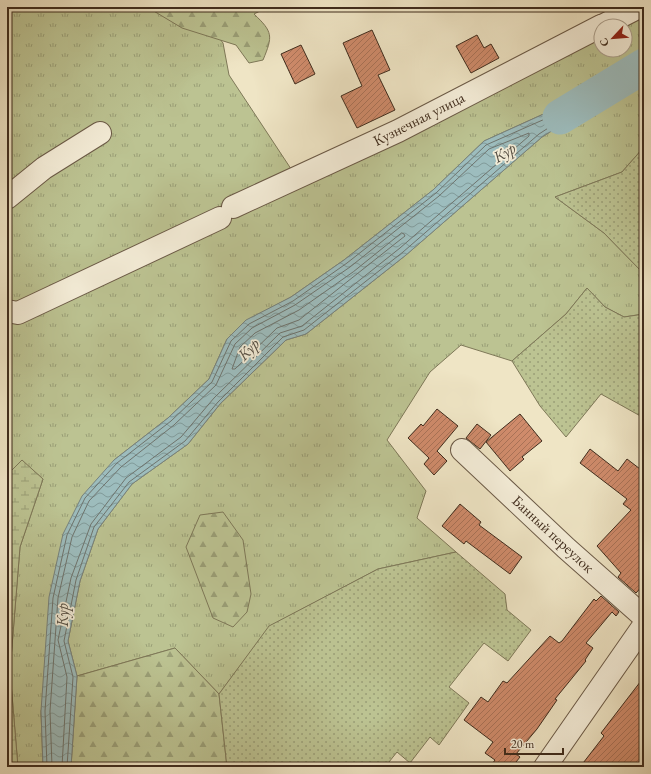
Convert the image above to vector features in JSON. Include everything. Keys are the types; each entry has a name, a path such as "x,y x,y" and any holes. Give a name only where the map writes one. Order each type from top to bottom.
{"street":[{"name":"Кузнечная улица","path":"618,18 639,7"},
{"name":"Кузнечная улица","path":"7,312 18,313 398,131 593,31"},
{"path":"7,198 44,168 100,133"},
{"name":"Банный переулок","path":"462,450 566,548 644,617"},
{"path":"545,767 644,625"}],"green space":[{"path":"7,7 178,7 207,22 223,43 229,75 299,181 593,37 593,58 633,58 633,19 644,10 644,62 601,88 484,141 433,190 344,260 291,297 246,321 227,339 209,379 168,418 114,460 41,711 43,767 18,767 10,671 20,547 43,479 22,461 7,475"},
{"path":"147,7 268,7 254,14 265,25 268,30 270,40 263,60 249,63 236,45 182,28"},
{"path":"644,78 644,147 622,172 555,197 604,233 644,274 644,314 624,317 605,307 587,288 566,314 512,361 461,345 430,372 387,440 426,491 417,518 456,552 378,569 270,626 219,694 175,648 77,676 68,641 80,581 98,529 132,484 188,444 220,404 286,340 306,334 406,255 542,137 602,99"},
{"path":"644,147 644,274 604,233 555,197 622,172"},
{"path":"587,288 605,307 624,317 644,314 644,418 601,394 566,437 540,406 512,361 566,314"},
{"path":"22,460 43,479 20,547 10,671 18,767 7,767 7,475"},
{"path":"223,512 243,540 251,594 247,612 233,627 213,618 186,547 200,515"},
{"path":"456,552 505,594 507,610 531,630 508,661 484,643 449,687 469,703 439,745 430,737 410,763 397,752 385,767 227,767 219,694 269,626 378,569"},
{"path":"175,648 219,694 227,767 71,767 77,676"}],"water":[{"path":"601,88 602,99 542,137 406,255 306,334 286,340 220,404 188,444 132,484 98,529 80,581 68,641 77,676 71,767 43,767 41,711 49,597 63,534 82,496 114,460 168,418 209,379 227,339 246,320 291,297 344,260 433,190 484,141"}],"building":[{"path":"372,30 390,70 378,75 395,110 357,128 341,96 362,86 343,43"},
{"path":"477,35 484,48 491,44 499,58 471,73 456,46"},
{"path":"301,45 315,74 295,84 281,54"},
{"path":"437,409 458,426 437,451 447,461 434,475 424,464 429,458 408,438 421,424 423,426"},
{"path":"520,414 542,441 522,457 524,459 510,471 486,442"},
{"path":"477,424 491,435 480,449 466,438"},
{"path":"590,449 618,471 627,459 644,472 644,584 636,593 618,577 621,573 597,546 631,510 623,504 627,499 580,463"},
{"path":"460,504 481,522 479,525 522,557 510,574 466,541 464,544 442,526"},
{"path":"601,596 619,612 616,616 612,612 586,643 593,648 585,660 586,661 555,699 557,700 537,729 516,754 520,757 512,767 490,767 495,760 485,753 493,742 464,720 481,697 488,702 503,681 507,683 550,636 559,643 562,641 594,599 596,601"},
{"path":"644,677 644,767 580,767 604,736 601,733"}],"waterway":[{"name":"Кур","path":"560,117 644,66"}]}
